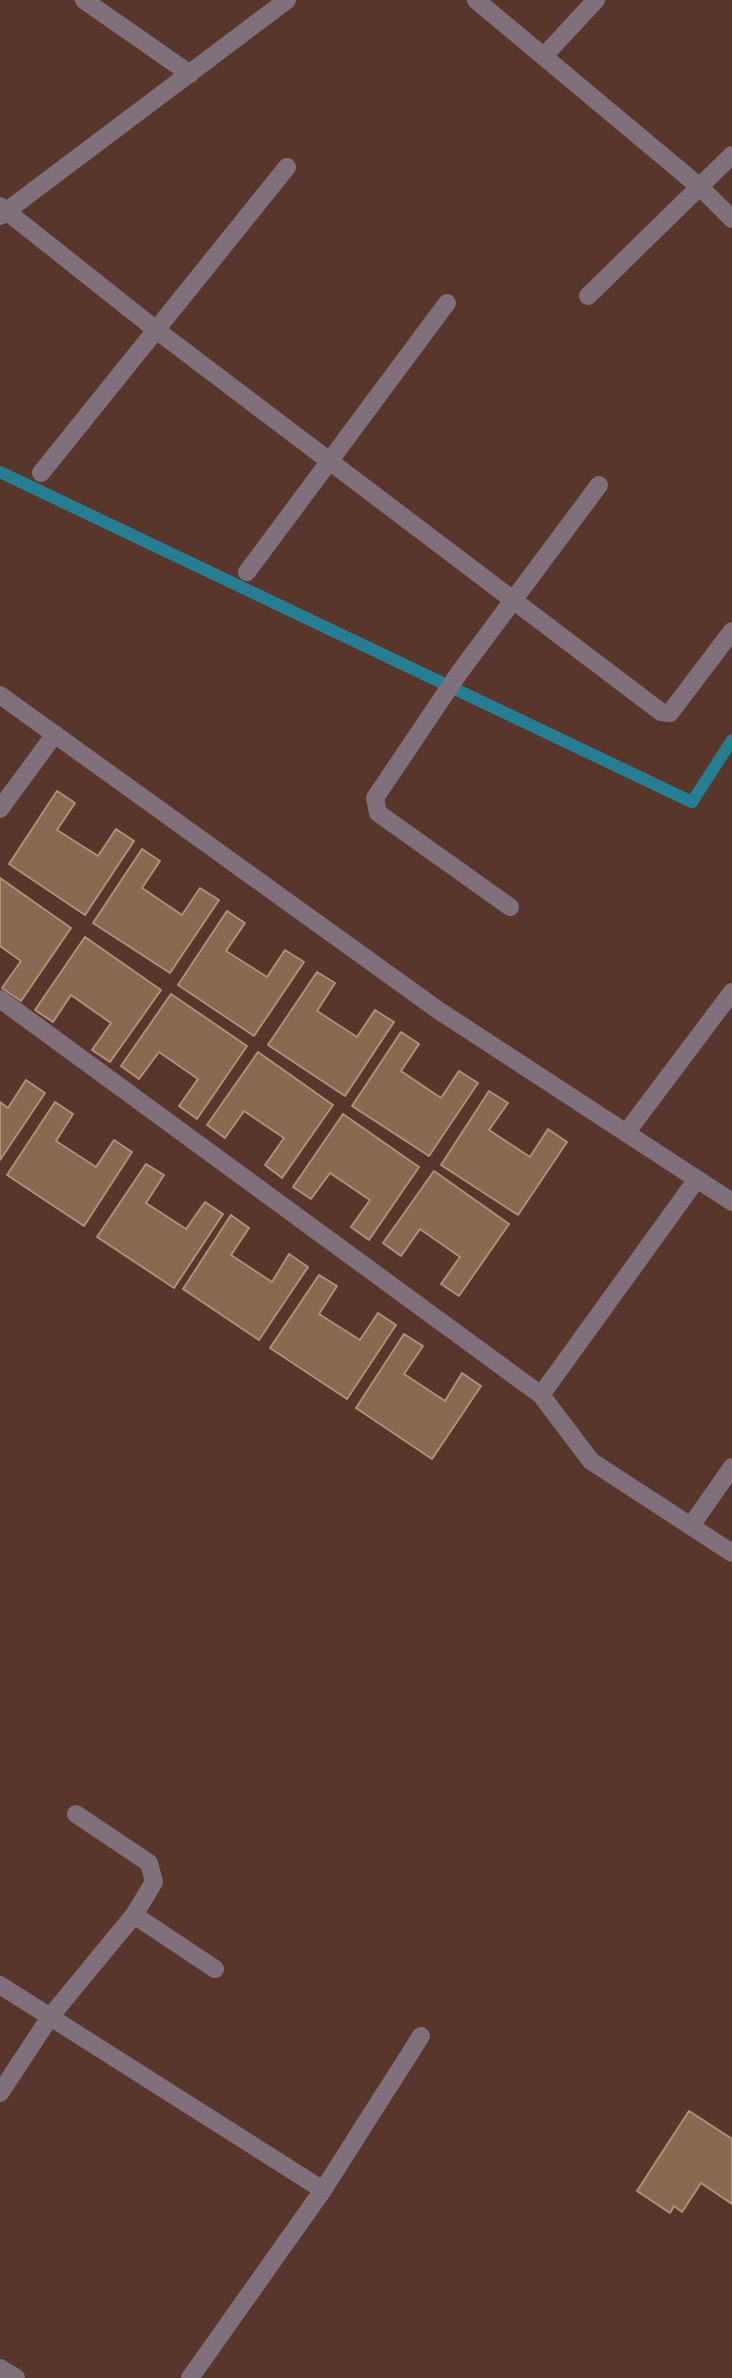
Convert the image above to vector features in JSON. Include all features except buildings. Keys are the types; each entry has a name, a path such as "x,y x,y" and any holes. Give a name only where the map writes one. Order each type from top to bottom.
{"street":[{"path":"84,0 190,74"},
{"path":"287,0 3,211 661,712 670,713 732,631"},
{"path":"476,0 701,188 732,219"},
{"path":"545,55 596,0"},
{"path":"588,296 732,155"},
{"path":"41,473 287,167"},
{"path":"247,572 447,303"},
{"path":"510,907 378,813 375,798 459,673 599,485"},
{"path":"0,695 438,1010 732,1202"},
{"path":"0,809 55,734"},
{"path":"626,1133 732,992"},
{"path":"0,999 541,1395 591,1461 732,1553"},
{"path":"541,1395 697,1179"},
{"path":"691,1526 732,1467"},
{"path":"0,2093 50,2017 134,1915 154,1882 149,1863 76,1814"},
{"path":"134,1915 215,1969"},
{"path":"0,1986 323,2190"},
{"path":"190,2378 323,2190 421,2036"},
{"path":"0,2368 16,2378"}],"waterway":[{"path":"0,472 692,802 732,740"}]}
